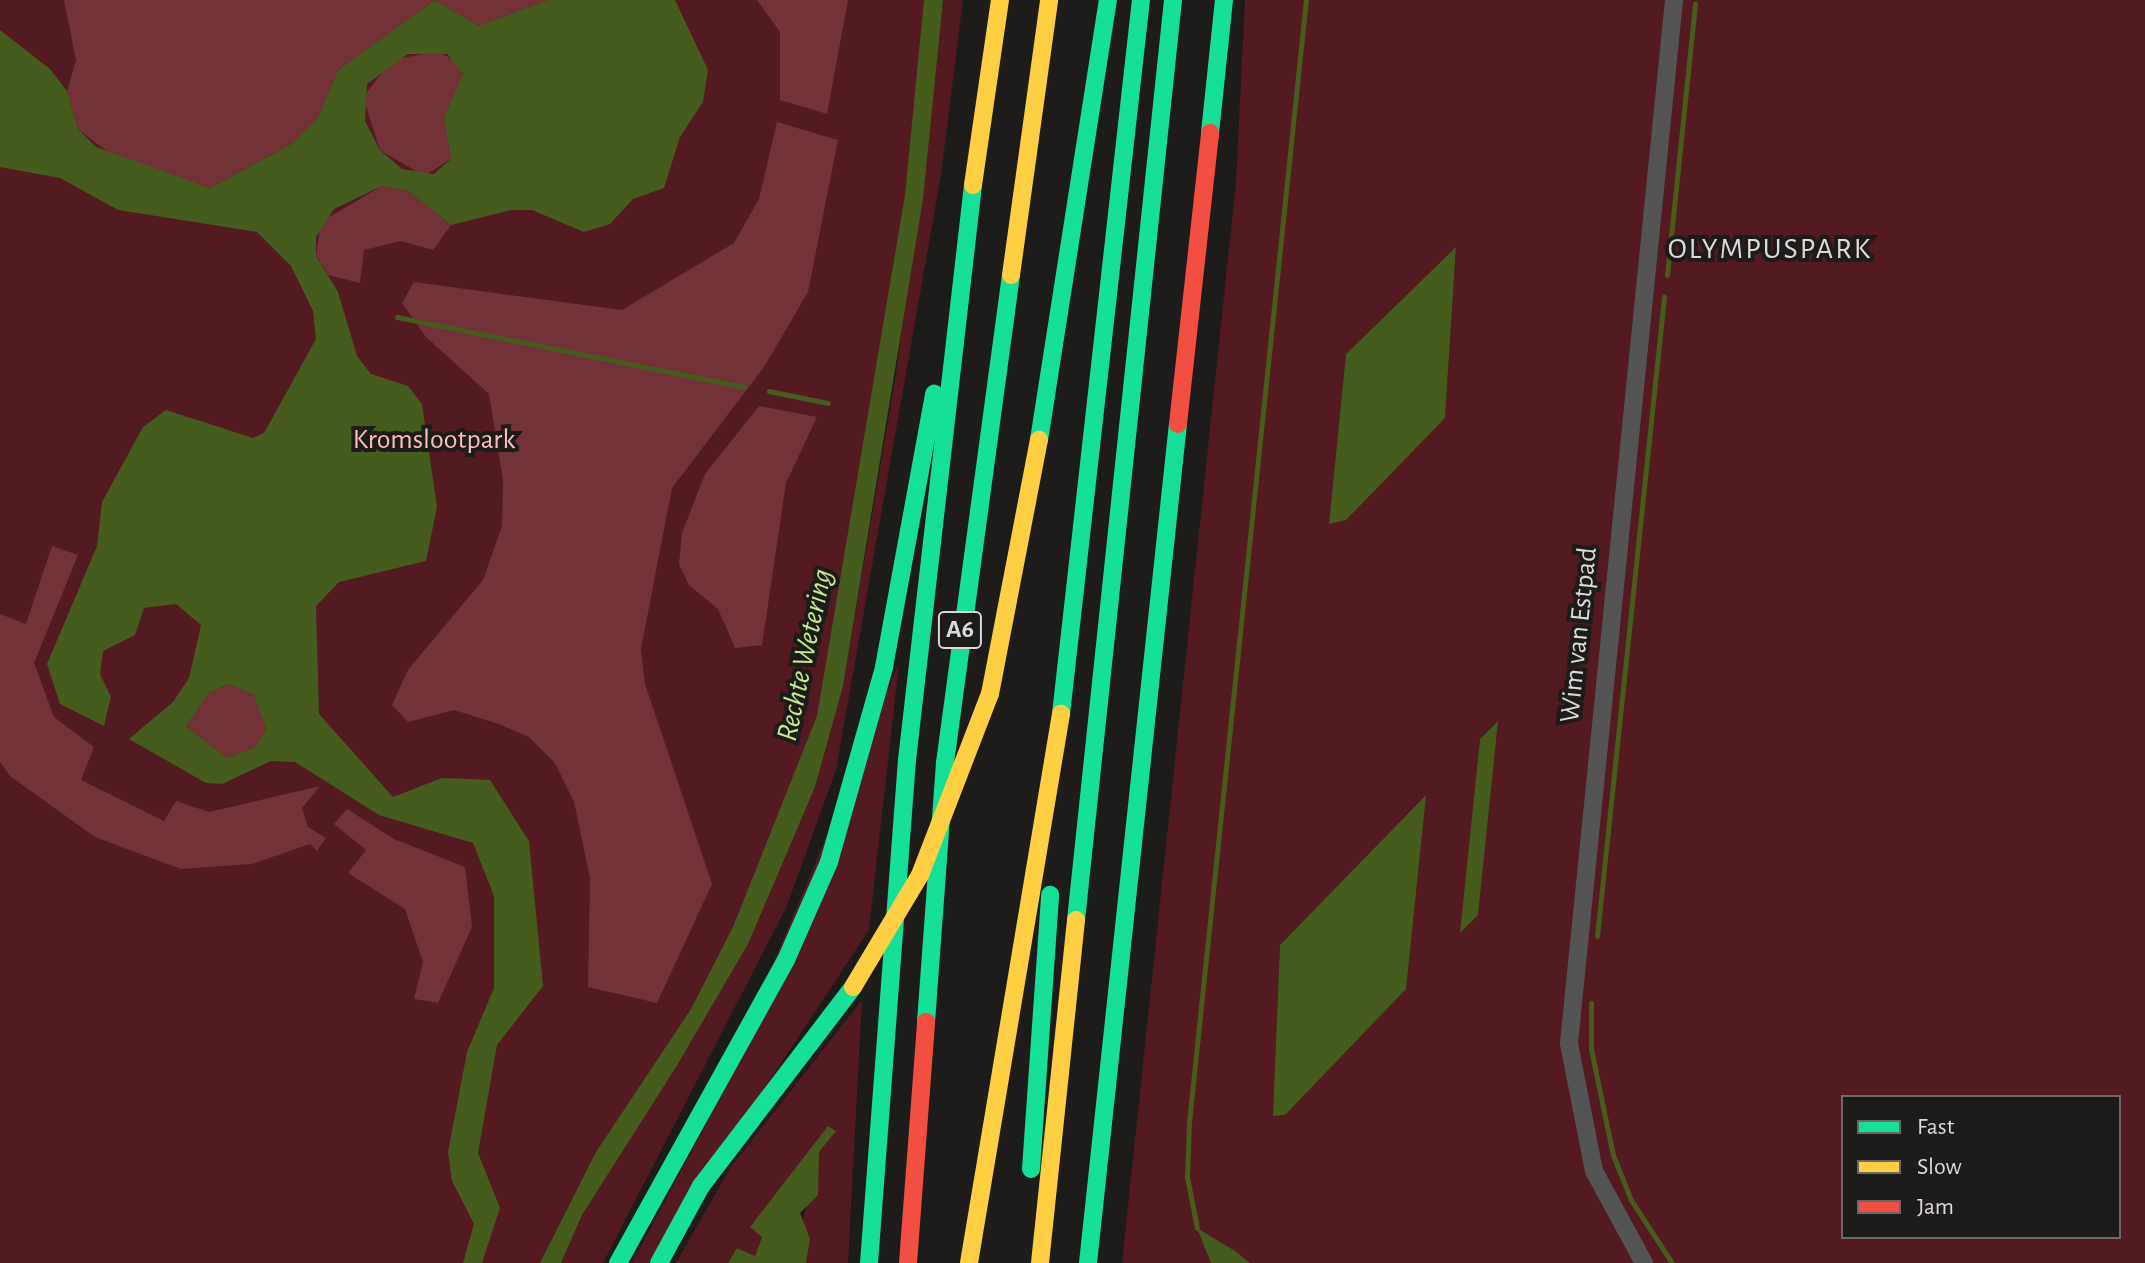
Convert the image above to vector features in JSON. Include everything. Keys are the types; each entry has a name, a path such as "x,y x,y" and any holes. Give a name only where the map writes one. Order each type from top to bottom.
{"highway":[{"name":"A6","path":"869,1263 907,760 951,332 1000,0"},
{"name":"A6","path":"908,1263 945,763 1049,0"},
{"name":"A6","path":"659,1263 701,1186 853,987 927,861 990,694 1028,510 1108,0"},
{"path":"969,1263 1056,755 1141,0"},
{"path":"1040,1263 1173,0"},
{"path":"1090,1259 1224,0"},
{"name":"A6","path":"618,1263 780,973 829,862 884,667 920,442 951,332"},
{"path":"1029,1263 1056,755"}],"street":[{"name":"Wim van Estpad","path":"1644,1263 1594,1171 1569,1043 1674,0"}],"green space":[{"name":"Kromslootpark","path":"0,0 929,0 897,320 819,752 757,909 552,1263 0,1263"},
{"path":"943,0 963,0 941,175 836,770 786,908 603,1263 561,1263 582,1215 744,951 815,787 843,685 896,374"},
{"path":"1245,0 2145,0 2145,1263 1250,1263 1198,1229 1211,1263 1122,1263 1236,182","holes":["1456,247 1445,418 1329,524 1346,354","1496,722 1478,915 1461,932 1480,739","1425,796 1274,1116 1280,945"]},
{"path":"899,663 869,930 649,1263 632,1263 704,1129"},
{"path":"862,1000 848,1263 806,1263 809,1239 801,1228 819,1152 835,1131 750,1226 762,1237 755,1256 737,1248 728,1263 676,1263 730,1168"}],"shaded area":[{"path":"64,0 435,0 338,70 318,117 293,143 210,188 112,155 78,129 67,91 76,60"},
{"path":"435,0 548,0 478,26"},
{"path":"435,0 478,26 548,0 675,0 708,70 703,102 680,137 664,188 633,199 610,224 584,232 532,210 511,210 451,225 408,191 382,186 334,209 316,237 316,256 338,292 357,356 371,374 408,386 422,404 437,507 426,561 339,582 316,606 319,714 393,797 442,778 490,780 529,841 543,986 497,1045 478,1153 500,1208 482,1263 463,1263 474,1224 452,1181 448,1152 467,1052 494,988 494,896 473,843 379,815 295,762 271,761 222,784 206,783 129,739 173,702 189,678 201,625 176,604 144,608 135,635 103,651 100,674 111,697 104,726 60,704 47,664 97,546 102,502 143,427 166,410 253,438 264,433 316,339 313,311 291,266 257,232 118,210 60,178 0,167 0,30 50,69 67,91 78,129 96,147 210,188 293,143 318,117 338,70","holes":["408,54 447,54 463,74 444,118 451,159 434,174 402,169 380,150 365,121 367,84","229,684 254,695 266,730 254,748 227,758 186,726 210,692"]},
{"path":"757,0 848,0 827,114 780,100 780,32"},
{"path":"924,0 943,0 923,199 843,686 815,787 748,944 676,1067 582,1215 561,1263 540,1263 596,1152 691,1009 733,927 817,716 905,195"},
{"path":"438,51 461,65 464,86 444,118 451,159 424,176 380,150 363,97 392,60"},
{"path":"777,122 838,140 808,292 764,367 672,488 641,649 645,684 712,884 657,1003 588,987 590,878 574,802 555,763 529,737 499,724 454,710 408,722 392,705 408,670 483,580 502,526 503,480 489,394 426,337 402,303 414,282 622,310 734,243 759,199"},
{"path":"382,186 408,191 451,225 433,250 401,241 364,250 360,283 328,275 316,255 321,222"},
{"path":"1456,247 1445,418 1346,520 1329,524 1346,354"},
{"path":"759,406 817,417 786,483 762,645 735,648 718,609 689,585 679,564 682,533 705,474"},
{"path":"52,546 78,555 34,663 54,717 94,747 81,780 164,821 176,801 209,812 320,786 302,808 308,827 326,838 317,851 310,844 252,864 181,869 95,837 10,776 0,762 0,614 26,624"},
{"path":"229,684 254,695 266,730 254,748 227,758 186,726 210,692"},
{"path":"1498,721 1478,915 1460,933 1480,739"},
{"path":"1426,795 1406,989 1285,1115 1273,1116 1280,945"},
{"path":"347,809 394,839 465,867 472,927 438,1003 414,999 423,962 405,909 348,873 366,850 334,824"},
{"path":"828,1126 836,1131 819,1152 818,1195 800,1213 810,1239 806,1263 728,1263 737,1248 755,1256 762,1237 750,1227"},
{"path":"1197,1228 1235,1251 1250,1263 1211,1263"}],"waterway":[{"path":"1197,1228 1187,1177 1189,1122 1306,0"},
{"path":"1667,275 1695,3"},
{"path":"1597,936 1664,297"},
{"path":"397,317 744,387"},
{"path":"769,391 828,403"},
{"path":"1591,1003 1591,1049 1613,1155 1631,1200 1672,1263"}],"traffic: fast":[{"path":"1039,440 1108,0"},
{"path":"1061,714 1141,0"},
{"path":"1076,920 1173,0"},
{"path":"1210,133 1224,0"},
{"path":"869,1263 907,760 973,185"},
{"path":"926,1022 945,763 1011,275"},
{"path":"618,1263 786,960 829,862 884,667 934,394"},
{"path":"1088,1263 1178,424"},
{"path":"1031,1169 1050,895"},
{"path":"659,1263 701,1186 853,987"}],"traffic: slow":[{"path":"973,185 1000,0"},
{"path":"1011,275 1049,0"},
{"path":"990,694 1039,440"},
{"path":"853,987 920,875 990,694"},
{"path":"969,1263 1061,714"},
{"path":"1040,1263 1076,920"}],"traffic: jam":[{"path":"1178,424 1210,133"},
{"path":"908,1263 926,1022"}],"district":[{"name":"OLYMPUSPARK","path":"1770,249"}],"water label":[{"name":"Rechte Wetering","path":"805,655"}]}
